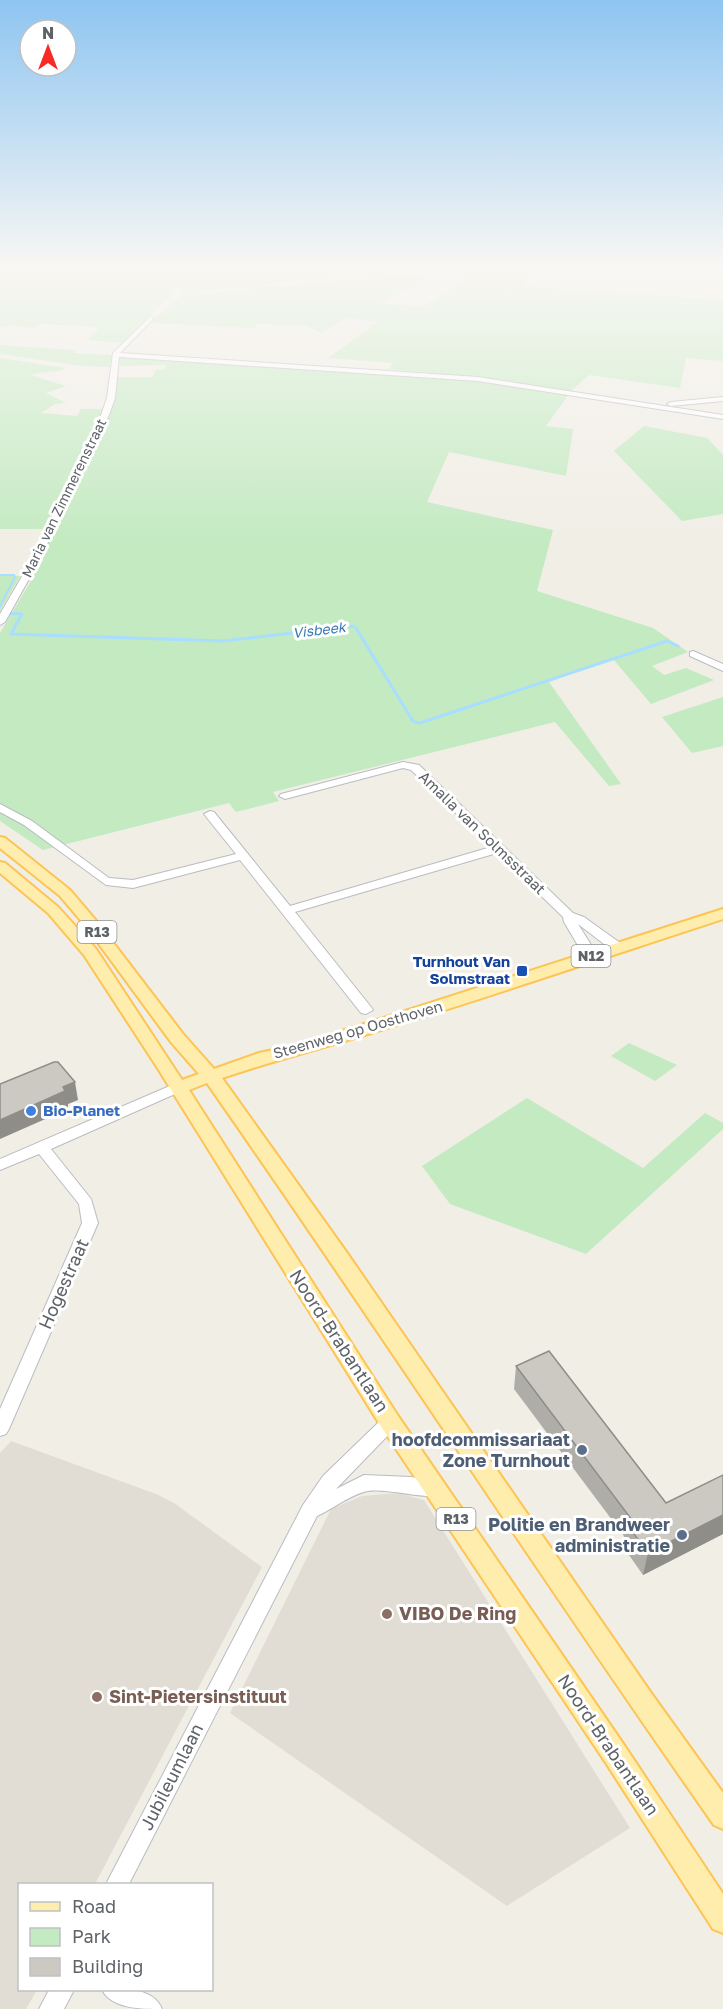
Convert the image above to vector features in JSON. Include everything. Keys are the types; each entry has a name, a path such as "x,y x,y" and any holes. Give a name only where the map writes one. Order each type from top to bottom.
{"main road":[{"name":"R13","path":"0,841 65,893 93,926 177,1038 211,1076 340,1258 642,1702 723,1816"},
{"name":"Noord-Brabantlaan","path":"0,866 53,910 90,951 179,1087 390,1422 609,1744 723,1919"},
{"name":"Steenweg op Oosthoven","path":"179,1087 264,1057 295,1051 723,914"}],"street":[{"name":"Maria van Zimmerenstraat","path":"0,622 35,561 105,415 111,398 117,359"},
{"path":"160,359 478,379 723,417"},
{"path":"660,407 723,399"},
{"path":"693,654 723,668"},
{"name":"Amalia van Solmsstraat","path":"285,796 410,765 415,767 569,916 580,920 618,948"},
{"path":"0,807 28,823 106,880 133,884 242,856"},
{"path":"210,814 366,1011"},
{"path":"285,911 499,849"},
{"name":"Amalia van Solmsstraat","path":"569,916 570,922 591,956"},
{"name":"Steenweg op Oosthoven","path":"0,1165 179,1087"},
{"name":"Hogestraat","path":"0,1429 90,1223 86,1203 41,1146"},
{"name":"Jubileumlaan","path":"118,1883 310,1511 330,1482 390,1422"},
{"path":"310,1511 364,1483 411,1485 436,1489"},
{"path":"51,2009 61,1991"},
{"path":"118,1991 150,2009"}],"shaded area":[{"name":"Sint-Pietersinstituut","path":"11,1441 156,1494 174,1503 262,1567 96,1883 18,1883 18,1991 36,1991 26,2009 0,2009 0,1453"},
{"name":"VIBO De Ring","path":"398,1493 424,1500 630,1828 507,1906 230,1713 331,1509 362,1496"}],"green space":[{"path":"0,359 66,368 31,375 66,386 46,393 66,403 55,404 41,413 77,416 81,409 104,409 65,489 76,489 114,402 118,377 153,377 155,370 166,369 166,365 119,366 121,359 149,359 467,379 569,394 546,426 573,429 566,476 449,452 427,502 553,530 537,591 653,628 688,652 652,666 664,675 686,668 714,680 651,704 613,659 549,682 621,784 609,786 555,722 273,792 279,801 236,812 229,803 43,850 0,821 0,633 32,579 54,529 0,529"},
{"path":"32,359 111,359 110,367 81,366"},
{"path":"338,359 686,359 680,388 589,375 571,391 487,379 389,369 393,363"},
{"path":"695,359 723,359 723,361"},
{"path":"644,426 707,438 723,455 723,514 682,521 614,451"},
{"path":"0,576 20,576 0,611"},
{"path":"723,697 723,746 692,753 662,717"},
{"path":"629,1043 677,1065 655,1081 611,1056"},
{"path":"527,1098 643,1168 705,1113 723,1123 723,1129 586,1254 450,1204 422,1166"}],"building":[{"path":"58,1062 75,1082 63,1087 65,1091 0,1120 0,1084"},
{"path":"549,1351 666,1503 723,1475 723,1515 648,1553 626,1523 632,1520 516,1366"}],"waterway":[{"name":"Visbeek","path":"0,575 14,575 15,577 0,606"},
{"name":"Visbeek","path":"0,613 22,614 11,634 223,641 352,626 356,628 411,718 414,722 420,723 667,641 678,646"}],"place":[{"name":"Turnhout Van Solmstraat","path":"522,971"},
{"name":"Bio-Planet","path":"31,1111"},
{"name":"hoofdcommissariaat Zone Turnhout","path":"582,1450"},
{"name":"Politie en Brandweer administratie","path":"682,1535"},
{"name":"VIBO De Ring","path":"387,1614"},
{"name":"Sint-Pietersinstituut","path":"97,1697"}]}
